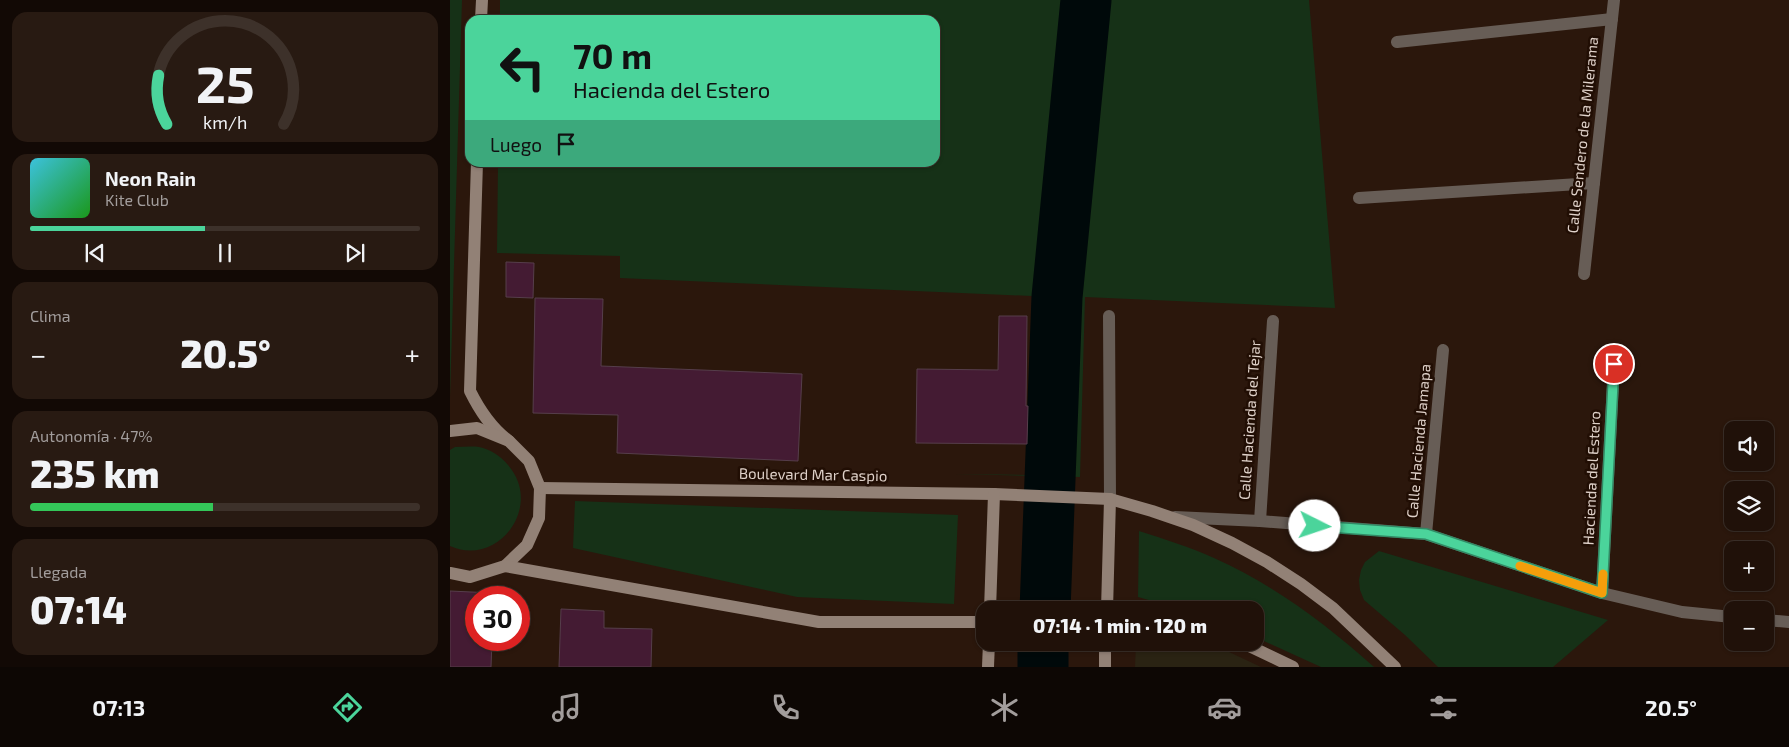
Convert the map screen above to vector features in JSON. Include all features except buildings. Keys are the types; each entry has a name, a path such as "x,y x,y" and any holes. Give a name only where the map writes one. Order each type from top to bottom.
{"street":[{"path":"481,15 482,0"},
{"name":"Calle Sendero de la Milerama","path":"1584,274 1614,0"},
{"path":"1397,42 1612,19"},
{"path":"450,573 470,577 505,566 527,545 540,518 540,488 529,461 509,441 496,432 470,391 477,167"},
{"path":"1359,198 1594,183"},
{"path":"1106,601 1110,499 1109,316"},
{"name":"Calle Hacienda del Tejar","path":"1260,522 1273,321"},
{"name":"Calle Hacienda Jamapa","path":"1426,534 1443,350"},
{"name":"Hacienda del Estero","path":"1602,593 1614,364"},
{"path":"450,430 477,428 509,441"},
{"name":"Boulevard Mar Caspio","path":"540,488 994,494 1110,499 1172,517 1232,543 1267,562 1333,608 1395,667"},
{"path":"990,601 994,494"},
{"path":"1172,517 1426,534 1602,593 1682,612 1724,616"},
{"path":"505,566 818,622 976,622"},
{"path":"1774,621 1789,622"},
{"path":"988,667 989,651"},
{"path":"1105,667 1106,651"},
{"path":"1260,651 1293,667"}],"shaded area":[{"path":"1136,651 1227,651 1261,667 1135,667"}],"green space":[{"path":"450,0 462,0 450,397"},
{"path":"500,0 1309,0 1335,308 1085,297 1080,477 954,474 1029,475 1032,296 620,278 620,256 497,253 498,167 940,167 940,15 500,15"},
{"path":"455,447 479,447 491,451 508,465 518,481 521,498 518,514 510,529 499,541 484,548 468,551 450,546 450,450"},
{"path":"575,501 958,515 954,604 797,597 573,548"},
{"path":"1139,531 1205,554 1257,580 1318,620 1374,667 1321,667 1264,641 1264,601 1152,601 1138,597"},
{"path":"1379,551 1608,620 1553,667 1438,667 1405,635 1364,600 1359,580 1361,570 1365,562"}],"waterway":[{"path":"1045,601 1057,297 1086,0"},
{"path":"1043,651 1043,667"}],"slow traffic":[{"path":"1520,566 1602,593 1603,574"}],"route":[{"path":"1315,526 1426,534 1602,593 1614,364"}]}
